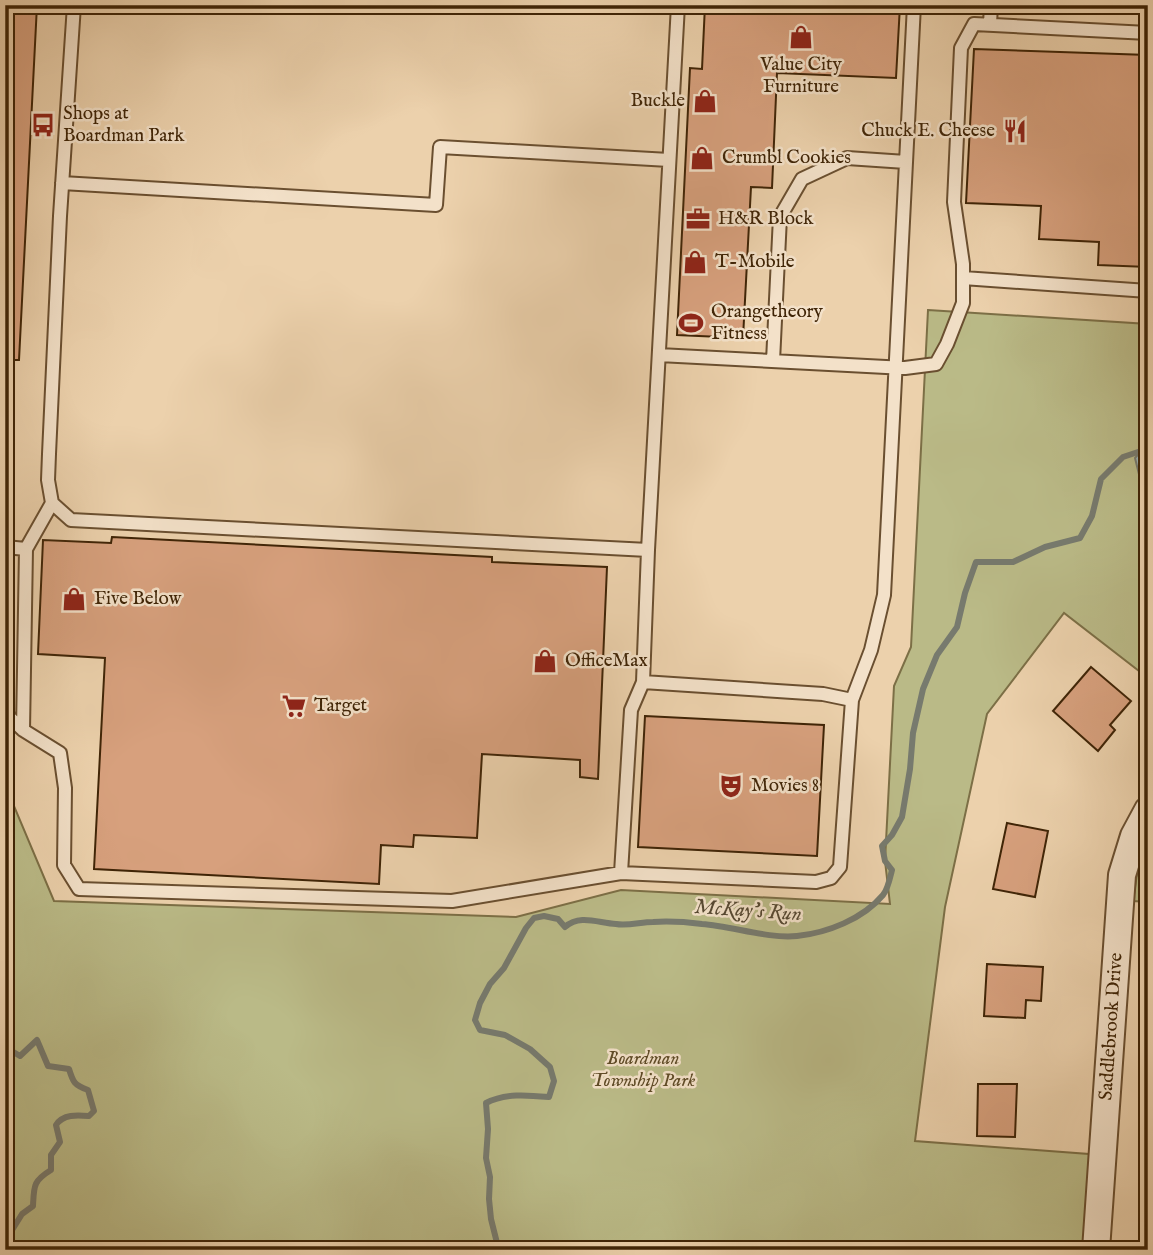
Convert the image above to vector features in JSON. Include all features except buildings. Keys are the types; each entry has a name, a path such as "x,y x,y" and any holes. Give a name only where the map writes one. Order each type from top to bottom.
{"street":[{"name":"Saddlebrook Drive","path":"1096,1250 1122,875 1134,836 1148,810"}],"lane":[{"path":"74,5 48,467 52,503 71,520 648,550"},
{"path":"621,873 631,710 643,682 678,5"},
{"path":"5,713 23,730 60,753 65,788 64,865 79,890 452,901 621,873 816,882 831,878 840,867 852,700 871,650 884,596 914,5"},
{"path":"990,5 990,24"},
{"path":"659,355 896,367 936,364 963,303 963,264 954,202 961,48 974,23 1148,33"},
{"path":"62,183 436,205 439,147 669,160"},
{"path":"773,361 780,217 802,179 848,158 906,162"},
{"path":"963,278 1148,291"},
{"path":"23,730 26,549 52,503"},
{"path":"5,547 26,549"},
{"path":"643,682 823,694 852,700"}],"green space":[{"name":"Boardman Township Park","path":"928,310 1148,324 1148,678 1064,613 987,714 945,907 915,1141 1102,1155 1096,1250 5,1250 5,797 14,806 54,901 516,917 621,890 890,904 885,861 894,686 911,647"},
{"path":"1148,834 1148,902 1133,901 1141,847"}],"water":[{"path":"1148,443 1148,511 1135,458"}],"waterway":[{"name":"McKay's Run","path":"524,1250 506,1249 497,1243 489,1199 486,1103 508,1096 549,1097 554,1081 550,1067 530,1049 505,1035 480,1030 475,1020 490,984 504,968 526,928 534,918 544,916 558,919 565,927 583,920 621,924 678,922 714,925 774,936 797,936 832,928 855,918 875,904 886,890 892,870 885,861 882,846 902,817 913,733 923,689 937,655 957,627 976,562 1013,562 1045,547 1080,538 1092,516 1101,479 1123,457 1141,451 1148,454"},
{"path":"5,1047 20,1056 37,1040 48,1066 69,1069 75,1083 88,1090 94,1111 89,1116 66,1117 56,1125 60,1142 51,1155 51,1170 38,1181 34,1189 33,1206 22,1214 9,1235 11,1250"}],"place":[{"name":"Value City Furniture","path":"801,37"},
{"name":"Buckle","path":"705,101"},
{"name":"Shops at Boardman Park","path":"43,125"},
{"name":"Chuck E. Cheese","path":"1015,131"},
{"name":"Crumbl Cookies","path":"702,158"},
{"name":"H&R Block","path":"698,219"},
{"name":"T-Mobile","path":"695,262"},
{"name":"Orangetheory Fitness","path":"691,323"},
{"name":"Five Below","path":"74,599"},
{"name":"OfficeMax","path":"545,661"},
{"name":"Target","path":"294,706"},
{"name":"Movies 8","path":"731,786"}]}
